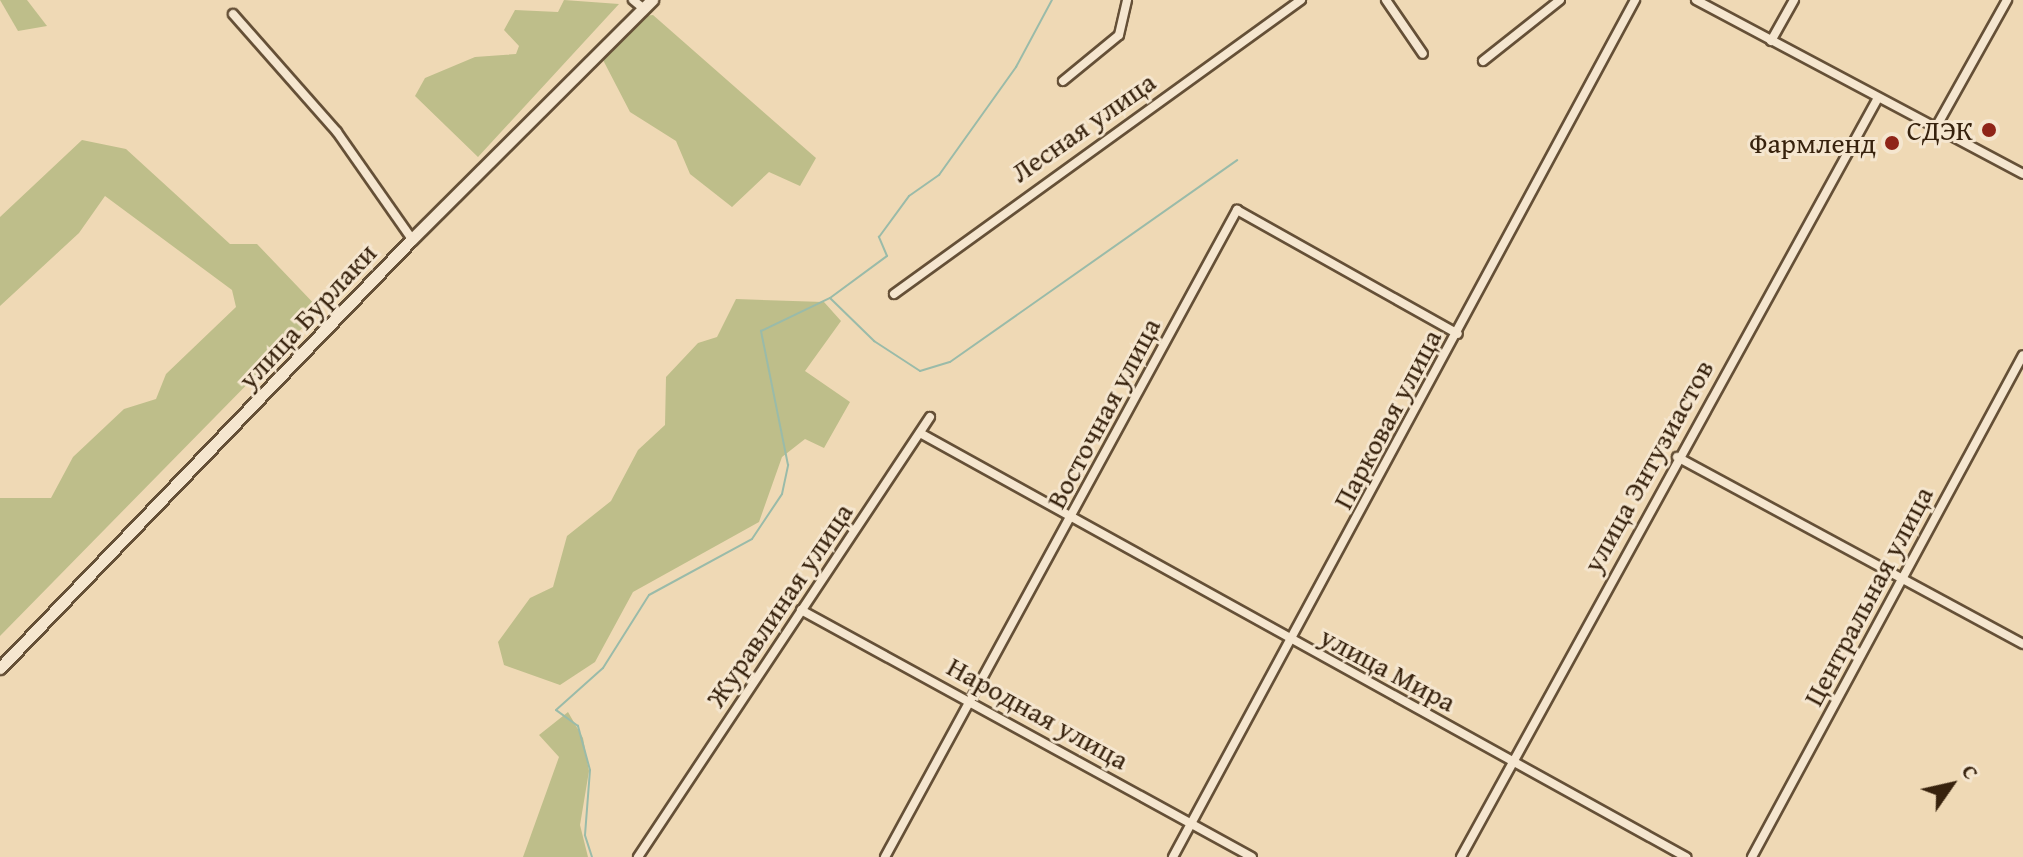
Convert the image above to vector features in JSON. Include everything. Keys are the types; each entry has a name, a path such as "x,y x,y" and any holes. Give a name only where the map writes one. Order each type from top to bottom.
{"street":[{"path":"633,0 648,5"},
{"path":"1063,81 1119,35 1127,0"},
{"name":"Лесная улица","path":"894,294 1301,0"},
{"path":"1386,0 1423,54"},
{"path":"1483,61 1560,0"},
{"name":"Парковая улица","path":"1173,857 1458,334 1635,0"},
{"path":"1696,0 2023,174"},
{"path":"1771,41 1794,0"},
{"path":"1935,129 2007,0"},
{"name":"улица Бурлаки","path":"0,668 412,239 648,5"},
{"path":"233,14 337,132 412,239"},
{"name":"улица Энтузиастов","path":"1461,857 1677,457 1878,98"},
{"name":"Восточная улица","path":"885,857 1237,210 1458,334"},
{"name":"Центральная улица","path":"1752,857 2023,355"},
{"name":"Журавлиная улица","path":"638,857 930,417"},
{"name":"улица Мира","path":"920,433 1070,519 1686,857"},
{"path":"1677,457 2023,644"},
{"name":"Народная улица","path":"801,610 971,700 1252,857"}],"green space":[{"path":"0,0 27,0 47,26 18,31"},
{"path":"564,0 619,4 478,157 415,96 425,78 475,57 516,54 519,46 504,30 515,10 558,12"},
{"path":"653,15 816,158 800,186 769,172 732,207 690,174 676,141 630,112 602,58 643,16"},
{"path":"82,140 126,149 230,244 257,244 320,310 0,636 0,498 51,498 73,457 124,409 156,399 166,374 236,307 232,290 105,196 79,233 0,306 0,217"},
{"path":"736,299 824,302 841,321 805,371 850,402 824,448 805,439 782,457 759,522 633,592 595,662 560,685 504,665 498,642 530,598 553,587 567,536 611,501 638,450 665,425 666,377 698,343 717,337"},
{"path":"568,712 583,738 589,771 580,825 588,857 523,857 559,757 539,735"}],"waterway":[{"path":"592,857 585,835 590,770 578,726 556,710 603,668 649,595 752,539 782,494 788,465 761,331 830,298 887,256 879,237 909,196 939,175 1016,67 1052,0"},
{"path":"830,298 874,341 920,371 950,362 1237,160"}],"place":[{"name":"СДЭК","path":"1989,130"},
{"name":"Фармленд","path":"1892,143"}]}
